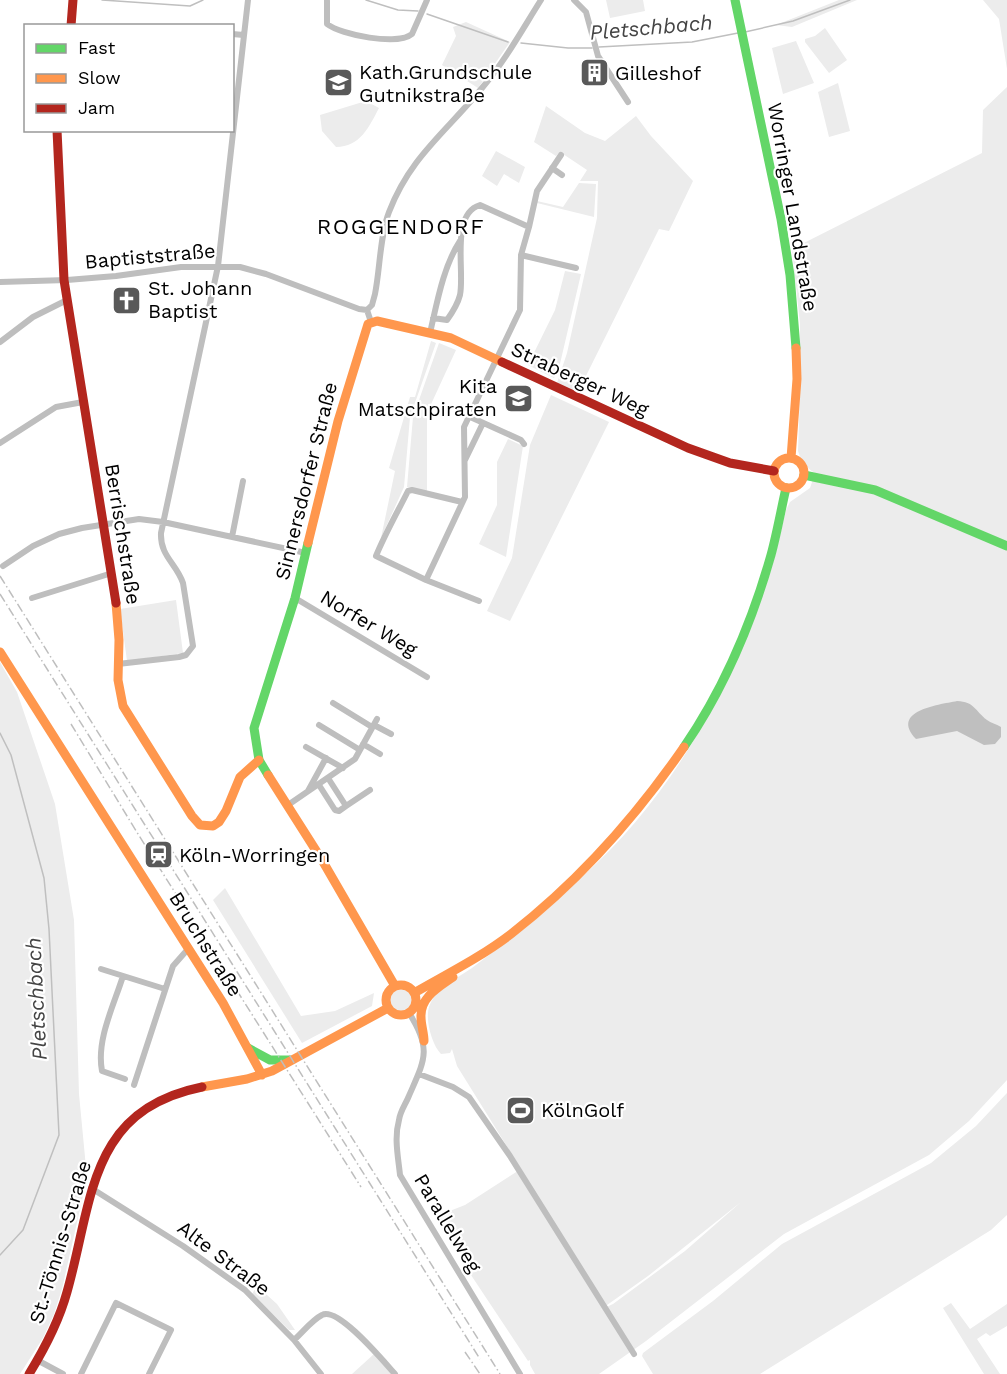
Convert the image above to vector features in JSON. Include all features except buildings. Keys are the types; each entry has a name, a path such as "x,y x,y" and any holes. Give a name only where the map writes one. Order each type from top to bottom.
{"main road":[{"path":"71,24 73,0"},
{"name":"Worringer Landstraße","path":"735,0 781,219 791,286 797,378 791,458"},
{"name":"Berrischstraße","path":"57,132 64,280 117,607 117,685 123,706 198,823 204,826 213,826 222,819 237,781 259,760"},
{"name":"Straberger Weg","path":"371,322 381,322 451,338 688,448 730,463 774,471"},
{"name":"Sinnersdorfer Straße","path":"371,322 365,330 348,385 295,598 254,728 259,760 327,868 395,986"},
{"path":"791,458 799,462 804,475 798,485 786,488 778,484 774,471 782,460 791,458"},
{"path":"804,475 875,490 1007,546"},
{"path":"414,993 470,961 509,935 583,873 624,829 679,757 717,694 743,638 771,556 786,488"},
{"name":"Bruchstraße","path":"0,652 223,1003 262,1075"},
{"path":"424,1041 422,1008 424,1001 470,961"},
{"path":"395,986 406,987 414,993 415,1004 409,1013 399,1015 388,1008 386,998 395,986"},
{"path":"262,1075 388,1008"},
{"path":"248,1048 270,1060 294,1060"},
{"name":"St.-Tönnis-Straße","path":"28,1374 53,1332 62,1310 91,1188 112,1143 130,1121 150,1105 180,1091 237,1082 262,1075"}],"street":[{"path":"234,123 248,0"},
{"path":"327,1 327,24 335,30 376,38 409,37 428,0"},
{"path":"371,322 367,310 372,305 375,294 387,216 402,183 428,147 469,105 495,73 541,0"},
{"path":"574,0 582,6 590,18 595,47 604,66 628,102"},
{"path":"234,34 244,34"},
{"path":"118,664 178,657 186,655 193,646 181,576 162,548 161,541 163,522 218,266 233,132"},
{"path":"426,580 465,497 463,431 468,416 520,310 521,255 534,200 537,191 561,155"},
{"path":"552,168 562,175"},
{"path":"433,318 447,320 460,294 461,230 472,208 480,205 528,227"},
{"path":"429,333 444,277 454,250 460,241"},
{"path":"521,255 576,268"},
{"name":"Baptiststraße","path":"0,282 64,280 181,267 218,266 253,270 367,310"},
{"path":"0,342 33,317 67,300"},
{"path":"0,442 56,407 83,402"},
{"path":"468,416 524,444"},
{"path":"465,459 483,423"},
{"path":"231,537 243,481"},
{"path":"462,502 408,491 388,527 376,556 426,580 479,601"},
{"path":"3,566 45,540 82,528 139,519 163,522 306,553"},
{"path":"32,598 112,573"},
{"name":"Norfer Weg","path":"295,598 427,677"},
{"path":"333,703 375,723 391,734"},
{"path":"288,805 355,759 375,723"},
{"path":"319,725 380,754"},
{"path":"306,747 343,768"},
{"path":"308,792 326,758"},
{"path":"328,778 346,806"},
{"path":"319,785 335,810 339,811 370,790"},
{"path":"134,1085 173,966 188,950"},
{"path":"101,969 165,989"},
{"path":"123,976 104,1037 101,1061 102,1071 124,1079"},
{"path":"409,1013 424,1041"},
{"name":"Parallelweg","path":"424,1041 425,1051 419,1074 399,1119 396,1145 400,1175 520,1374"},
{"path":"419,1074 453,1087 469,1097 500,1141 634,1353"},
{"name":"Alte Straße","path":"91,1188 183,1246 253,1297 294,1340 321,1374"},
{"path":"81,1374 116,1303 171,1330 149,1374"},
{"path":"294,1340 322,1314 335,1315 347,1324 395,1374"},
{"path":"37,1360 63,1374"}],"shaded area":[{"path":"606,0 643,0 645,11 610,18"},
{"path":"839,0 857,0 792,27 776,25"},
{"path":"983,0 1007,0 1007,69 999,19"},
{"path":"466,22 510,42 478,88 442,65 456,36 453,27"},
{"path":"825,28 847,60 829,73 805,42 805,39 815,36"},
{"path":"796,41 814,83 783,94 772,48"},
{"path":"838,83 850,131 829,137 818,92"},
{"path":"1007,87 1007,1080 969,1121 929,1155 784,1234 646,1341 599,1374 535,1374 530,1360 528,1361 467,1269 442,1214 465,1205 521,1169 457,1066 452,1049 450,1053 441,1054 438,1050 432,1039 429,1025 429,1007 441,989 537,918 615,845 670,778 715,703 734,665 769,576 786,510 790,502 810,488 815,473 804,464 798,451 800,324 792,249 982,153 983,110","holes":["741,1202 685,1251 613,1304 600,1310 648,1276"]},
{"path":"366,101 379,108 367,129 358,140 336,147 322,131 320,115"},
{"path":"546,106 585,133 605,141 636,116 651,136 693,181 669,231 659,229 577,394 557,383 567,353 597,218 598,181 580,181 587,170 560,152 556,156 534,142"},
{"path":"496,151 525,167 519,183 504,174 497,186 482,176"},
{"path":"579,183 596,184 594,217 537,203 537,201 563,207"},
{"path":"565,271 581,274 559,368 554,378 528,365 555,310"},
{"path":"431,341 436,343 410,417 404,487 381,538 395,471 389,468 410,397 415,397"},
{"path":"439,343 456,350 427,413 427,492 407,487 413,417"},
{"path":"551,395 609,422 510,621 487,611 512,558 530,445"},
{"path":"508,439 523,446 506,557 479,544 497,505 497,462"},
{"path":"176,600 183,653 127,661 120,609"},
{"path":"0,662 17,692 55,804 74,920 79,1094 87,1178 62,1289 54,1314 43,1338 20,1374 0,1374"},
{"path":"957,701 971,705 987,720 1001,727 1001,737 995,744 984,745 957,731 916,739 909,729 912,716 928,707"},
{"path":"225,888 301,1016 335,1011 374,993 372,1006 302,1043 213,900"},
{"path":"397,989 405,989 412,996 412,1004 405,1011 397,1011 390,1004 390,996"},
{"path":"1007,1093 1007,1215 991,1230 760,1374 653,1374 642,1356 643,1353 713,1301 782,1244 931,1163 976,1126"},
{"path":"257,1286 277,1304 295,1330 289,1330 252,1294"},
{"path":"951,1303 970,1329 1007,1304 1007,1326 990,1336 986,1333 977,1339 1000,1374 984,1374 943,1308"},
{"path":"374,1354 393,1374 352,1374"}],"waterway":[{"name":"Pletschbach","path":"102,0 190,6 203,0"},
{"name":"Pletschbach","path":"366,0 398,10 418,11"},
{"name":"Pletschbach","path":"745,32 793,21 850,0"},
{"name":"Pletschbach","path":"427,14 508,42"},
{"name":"Pletschbach","path":"599,47 692,42 738,33"},
{"name":"Pletschbach","path":"521,43 592,48"},
{"name":"Pletschbach","path":"0,733 11,755 44,878 49,929 59,1135 23,1230 0,1255"}],"railway":[{"path":"0,576 500,1374"},
{"path":"0,594 480,1359"},
{"path":"71,724 361,1187"},
{"path":"465,1352 480,1374"}],"traffic: fast":[{"path":"735,0 781,219 790,275 796,348"},
{"path":"804,475 875,490 1007,546"},
{"path":"684,747 724,679 755,605 771,555 786,488"},
{"path":"268,775 259,760 254,728 295,598 308,543"},
{"path":"248,1048 270,1060 290,1060"}],"traffic: slow":[{"path":"308,543 338,421 368,324 377,321 451,338 502,362"},
{"path":"791,458 797,379 796,348"},
{"path":"789,458 800,462 804,473 800,484 789,488 778,484 774,473 778,462 789,458"},
{"path":"116,603 119,640 118,680 123,706 192,816 200,825 213,826 219,822 240,777 259,760"},
{"path":"0,652 223,1003 262,1075"},
{"path":"414,993 500,942 536,914 605,847 646,799 684,747"},
{"path":"268,775 322,860 395,986"},
{"path":"424,1041 421,1017 424,1004 431,993 453,977"},
{"path":"401,985 407,986 415,994 416,1000 415,1006 407,1014 401,1015 395,1014 387,1006 386,1000 387,994 395,986 401,985"},
{"path":"202,1087 247,1079 272,1071 388,1008"}],"traffic: jam":[{"path":"71,24 73,0"},
{"path":"57,132 64,280 116,603"},
{"path":"502,362 688,448 730,463 774,471"},
{"path":"29,1374 60,1313 91,1193 101,1164 116,1138 136,1116 165,1099 202,1087"}],"place":[{"name":"Gilleshof","path":"594,73"},
{"name":"Kath.Grundschule Gutnikstraße","path":"338,83"},
{"name":"St. Johann Baptist","path":"127,300"},
{"name":"Kita Matschpiraten","path":"518,398"},
{"name":"Köln-Worringen","path":"158,855"},
{"name":"KölnGolf","path":"520,1110"}],"district":[{"name":"ROGGENDORF","path":"401,226"}]}
